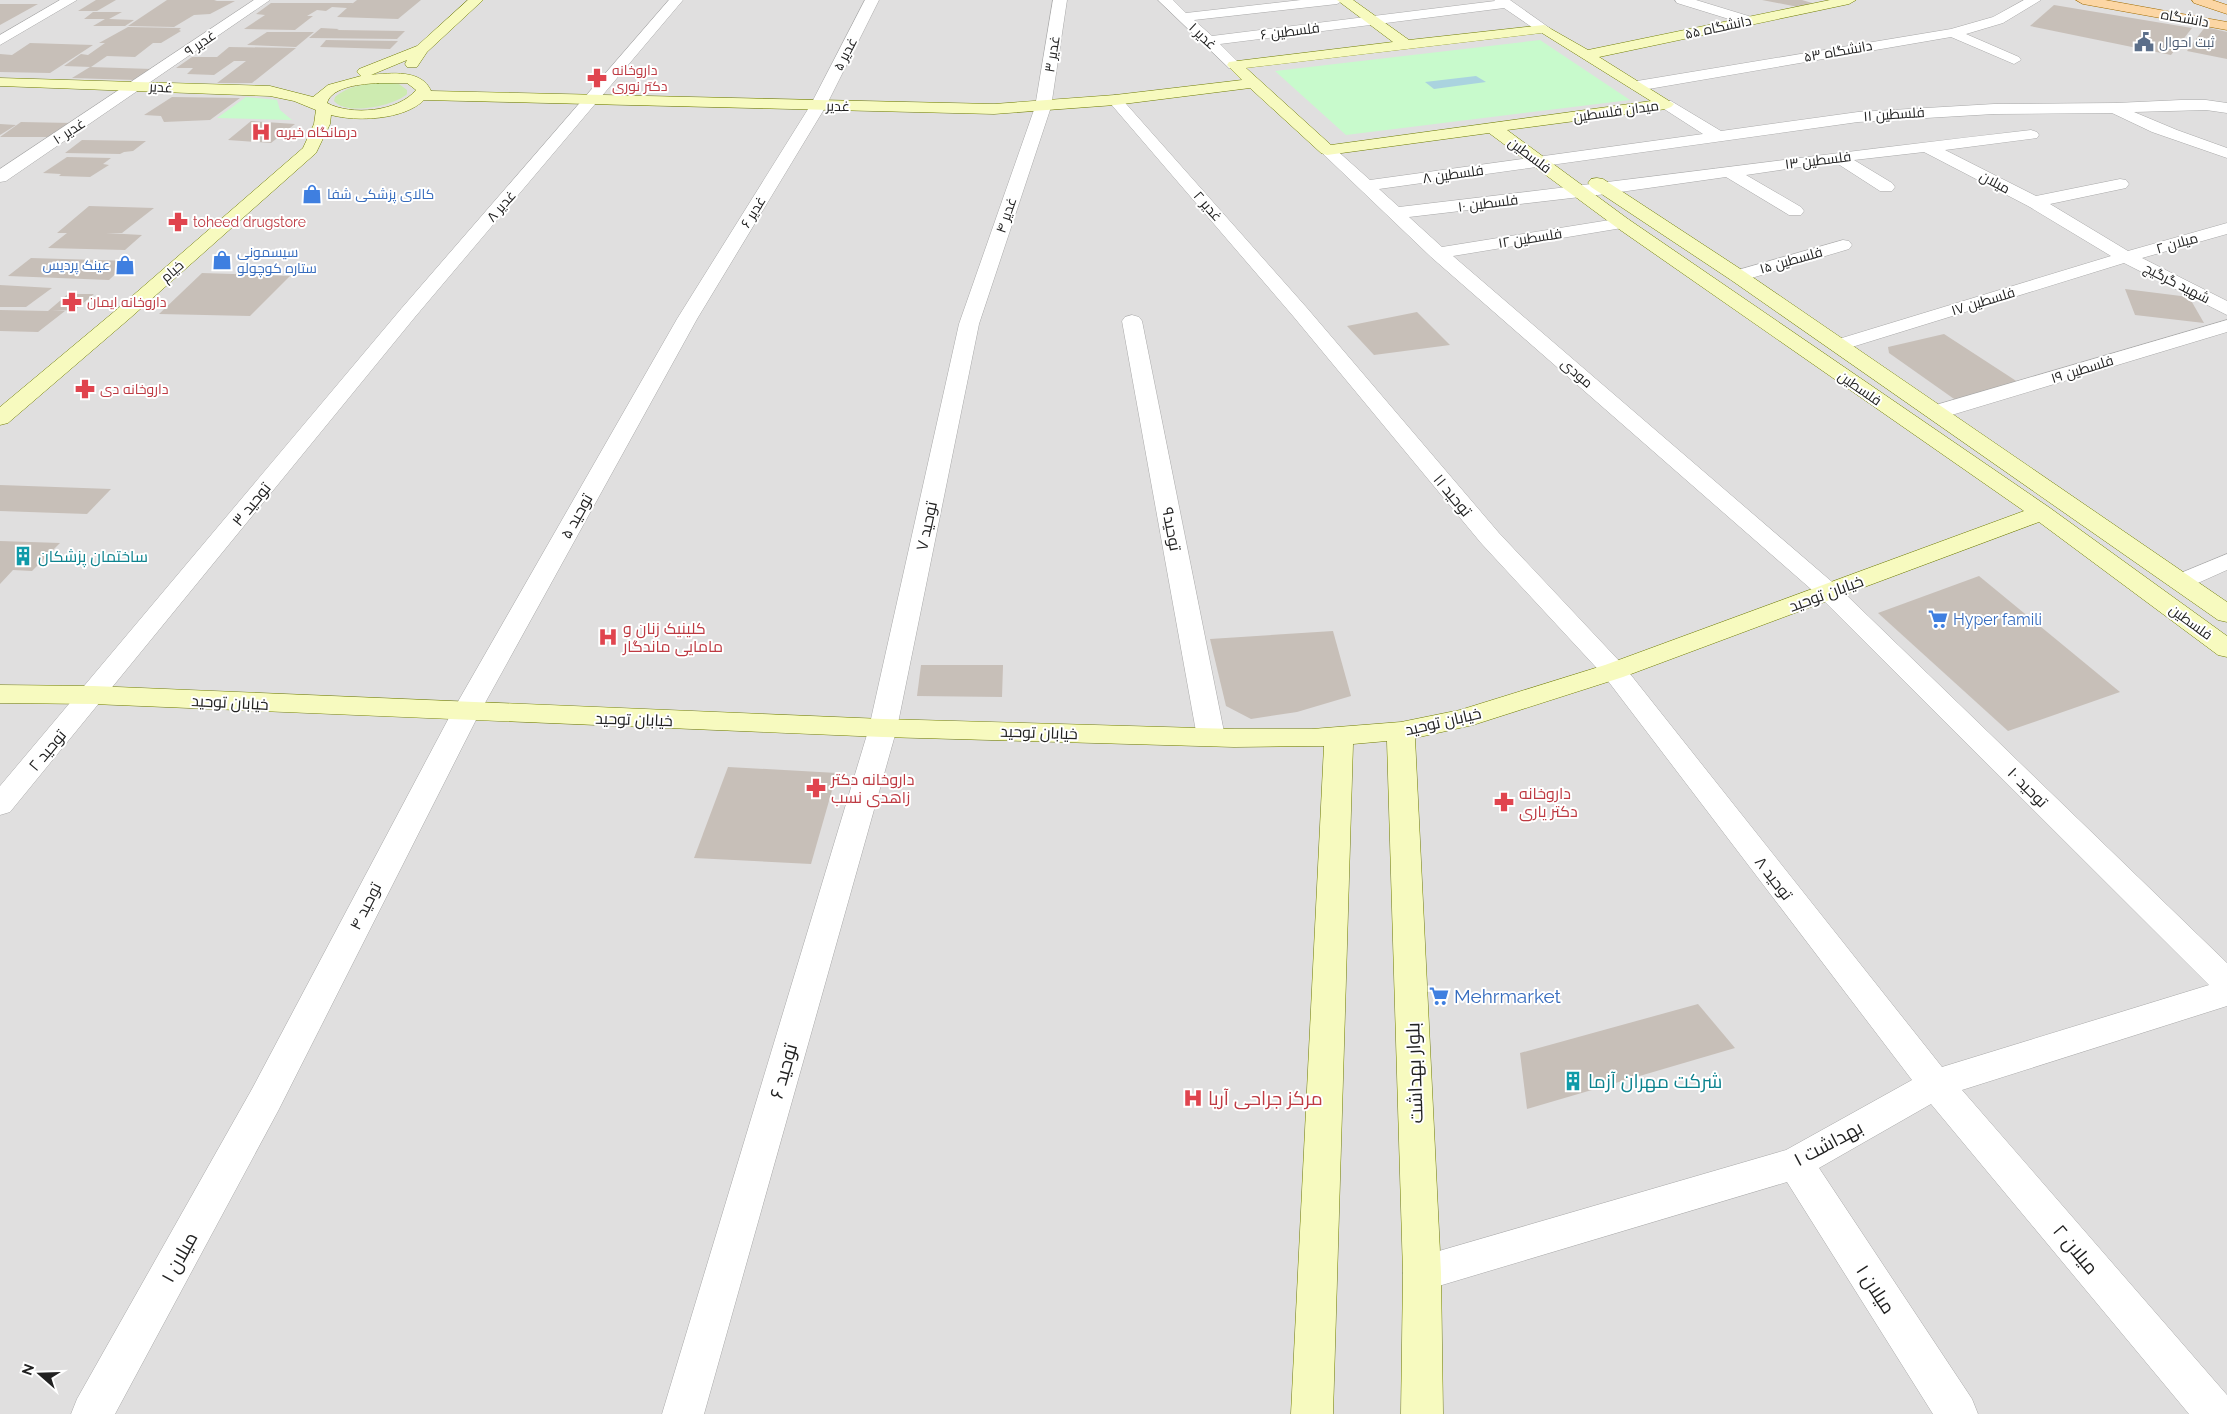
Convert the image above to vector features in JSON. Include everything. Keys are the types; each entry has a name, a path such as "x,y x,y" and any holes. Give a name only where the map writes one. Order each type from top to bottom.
{"main road":[{"name":"دانشگاه","path":"2083,0 2227,26"},
{"path":"2199,0 2227,10"}],"street":[{"path":"0,41 70,0"},
{"name":"غدیر ۹","path":"138,86 263,0"},
{"path":"414,81 409,74 410,67 422,49 476,0"},
{"name":"غدیر ۸","path":"409,312 594,100 676,0"},
{"name":"غدیر ۳","path":"1043,107 1060,0"},
{"path":"1174,8 1337,0"},
{"path":"1344,0 1406,45"},
{"path":"1682,0 1750,21"},
{"name":"دانشگاه ۵۵","path":"1586,55 1849,0"},
{"name":"دانشگاه ۵۳","path":"1637,86 1953,33 1998,20 2034,0"},
{"name":"غدیر ۵","path":"818,106 871,1"},
{"path":"1504,2 1544,28"},
{"name":"فلسطین ۶","path":"1209,41 1504,2"},
{"name":"غدیر ۱","path":"1174,8 1234,65"},
{"path":"1234,65 1544,28"},
{"name":"میدان فلسطین","path":"1544,28 1666,104"},
{"path":"1953,33 2014,60"},
{"path":"270,91 310,87 336,81 380,67 422,49"},
{"path":"1234,65 1328,150"},
{"path":"322,107 319,99 325,93 352,82 387,78 414,81 422,85 424,90 422,96 345,129"},
{"name":"غدیر","path":"0,82 270,91 298,97 322,107 350,114 384,111"},
{"name":"غدیر","path":"422,96 985,109 1043,107 1254,84"},
{"name":"غدیر ۱۰","path":"0,177 138,86"},
{"name":"غدیر ۲","path":"1115,100 1300,312"},
{"path":"1666,104 1719,136"},
{"name":"میدان فلسطین","path":"1328,150 1666,104"},
{"path":"2206,104 2227,104"},
{"name":"فلسطین ۱۱","path":"1564,159 1858,117 1985,110 2116,108 2206,104 2227,108"},
{"name":"غدیر ۶","path":"687,319 818,106"},
{"name":"خیام","path":"0,418 122,315 310,150 322,124 322,107"},
{"name":"غدیر ۴","path":"969,324 1043,107"},
{"path":"2116,108 2144,123 2175,136 2227,152"},
{"name":"میلان","path":"1858,117 1930,148 2034,202 2126,257"},
{"name":"فلسطین","path":"1516,125 1606,189 1738,276 1937,412 2227,614"},
{"name":"فلسطین","path":"1493,128 1622,223 2042,513 2227,649"},
{"name":"فلسطین ۱۳","path":"1606,189 1838,157 2031,135"},
{"path":"310,150 330,138"},
{"name":"مودی","path":"1328,150 1438,252 1829,592"},
{"path":"1838,157 1886,187"},
{"name":"فلسطین ۸","path":"1366,186 1564,159"},
{"path":"1730,172 1795,211"},
{"path":"2034,202 2120,184"},
{"name":"فلسطین ۱۰","path":"1396,213 1606,189"},
{"name":"فلسطین ۱۲","path":"1438,252 1622,223"},
{"name":"میلان ۲","path":"2126,257 2227,228"},
{"name":"فلسطین ۱۵","path":"1738,276 1843,245"},
{"name":"شهید گرگیج","path":"2126,257 2227,309"},
{"name":"فلسطین ۱۷","path":"1839,346 2126,257"},
{"name":"توحید ۳","path":"93,695 409,312"},
{"name":"توحید ۱۱","path":"1300,312 1490,538 1614,672"},
{"name":"توحید ۵","path":"466,712 687,319"},
{"name":"توحید۹","path":"1132,321 1211,737"},
{"name":"توحید ۷","path":"883,728 969,324"},
{"name":"فلسطین ۱۹","path":"1937,412 2227,326"},
{"name":"خیابان توحید","path":"0,694 93,695 883,728 1211,737 1312,738 1401,732 1463,719 1614,672 2042,513"},
{"path":"2180,582 2227,561"},
{"name":"توحید ۱۰","path":"1829,592 2227,983"},
{"name":"توحید ۸","path":"1614,672 1935,1084"},
{"name":"توحید ۲","path":"0,805 93,695"},
{"name":"توحید ۴","path":"265,1100 466,712"},
{"name":"توحید ۶","path":"683,1414 883,728"},
{"name":"بلوار بهداشت","path":"1401,732 1422,1273 1422,1414"},
{"path":"1312,1414 1339,736"},
{"name":"بهداشت ۱","path":"1422,1273 1795,1163 1935,1084 2227,993"},
{"name":"میلان ۲","path":"1935,1084 2216,1414"},
{"name":"میلان ۱","path":"92,1414 265,1100"},
{"name":"میلان ۱","path":"1795,1163 1957,1414"}],"shaded area":[{"path":"0,0 2227,0 2227,1414 0,1414"}],"green space":[{"path":"1540,40 1630,100 1346,135 1275,71"},
{"path":"368,84 399,84 407,90 407,94 392,102 370,108 349,108 334,101 335,97 347,89"},
{"path":"246,97 277,100 280,110 292,120 217,118"}],"water":[{"path":"1476,76 1486,82 1434,89 1425,82"}],"building":[{"path":"96,0 116,0 97,11 78,11"},
{"path":"167,0 235,1 210,14 194,15 174,27 128,26"},
{"path":"357,0 421,0 398,19 337,17 347,8 332,7 326,11 317,10 307,16 313,16 295,30 244,29 265,15 256,14 271,3 353,3 348,7"},
{"path":"1762,0 1802,0 1812,3 1798,7"},
{"path":"0,4 38,4 0,25"},
{"name":"ثبت احوال","path":"2054,5 2192,28 2171,55 2030,26"},
{"path":"93,12 122,12 109,19 134,20 125,26 93,26 105,19 84,19"},
{"path":"128,27 181,28 179,30 181,31 161,43 153,43 135,57 107,56 91,67 64,66 81,54 88,55 105,43 99,43"},
{"path":"2205,27 2227,32 2227,59 2187,51"},
{"path":"321,28 405,31 397,39 309,38"},
{"path":"267,32 314,32 296,47 247,45"},
{"path":"326,40 398,41 390,49 320,47"},
{"path":"30,43 93,45 50,73 0,72 0,54 12,55"},
{"path":"229,47 296,48 252,83 217,83 246,61 234,61 214,75 187,74 193,68 176,68 192,57 217,57"},
{"path":"90,67 152,69 135,80 72,78"},
{"path":"172,97 240,98 210,120 164,122 161,116 144,115"},
{"name":"درمانگاه خیریه","path":"251,121 295,124 271,143 228,140"},
{"path":"21,122 72,123 52,137 0,137"},
{"path":"0,124 16,125 0,135"},
{"path":"82,140 146,141 133,151 120,154 65,153"},
{"path":"67,157 111,158 103,164 109,165 90,177 59,176 61,174 43,173"},
{"path":"89,206 154,208 122,233 106,233 142,235 125,250 48,248 67,233 57,233"},
{"path":"31,258 129,261 109,280 8,276"},
{"path":"202,273 290,276 250,316 159,314"},
{"path":"0,285 52,288 26,307 0,307"},
{"path":"2125,289 2189,297 2204,323 2135,315"},
{"path":"68,294 94,294 75,310 51,311 65,311 38,332 0,331 0,310 48,311"},
{"path":"1417,312 1450,345 1374,355 1347,326"},
{"path":"1944,334 2024,386 1957,401 1889,353 1888,347"},
{"path":"0,485 111,489 87,514 0,511"},
{"name":"ساختمان پزشکان","path":"0,541 60,543 32,571 13,570 0,584"},
{"path":"1979,576 2120,692 2008,731 1878,613"},
{"path":"1333,631 1351,696 1297,712 1251,719 1226,706 1210,639"},
{"path":"921,665 1003,665 1002,697 917,696"},
{"path":"728,767 837,773 811,864 694,858"},
{"name":"شرکت مهران آزما","path":"1698,1004 1735,1048 1527,1109 1520,1053"}],"place":[{"name":"ثبت احوال","path":"2144,42"},
{"name":"داروخانه دکتر نوری","path":"597,78"},
{"name":"درمانگاه خیریه","path":"261,132"},
{"name":"کالای پزشکی شفا","path":"312,194"},
{"name":"toheed drugstore","path":"178,222"},
{"name":"سیسمونی ستاره کوچولو","path":"222,260"},
{"name":"عینک پردیس","path":"125,265"},
{"name":"داروخانه ایمان","path":"72,302"},
{"name":"داروخانه دی","path":"85,389"},
{"name":"ساختمان پزشکان","path":"23,556"},
{"name":"Hyper famili","path":"1938,619"},
{"name":"کلینیک زنان و مامایی ماندگار","path":"608,637"},
{"name":"داروخانه دکتر زاهدی نسب","path":"816,788"},
{"name":"داروخانه دکتر یاری","path":"1504,802"},
{"name":"Mehrmarket","path":"1439,996"},
{"name":"شرکت مهران آزما","path":"1573,1081"},
{"name":"مرکز جراحی آریا","path":"1193,1098"}]}
